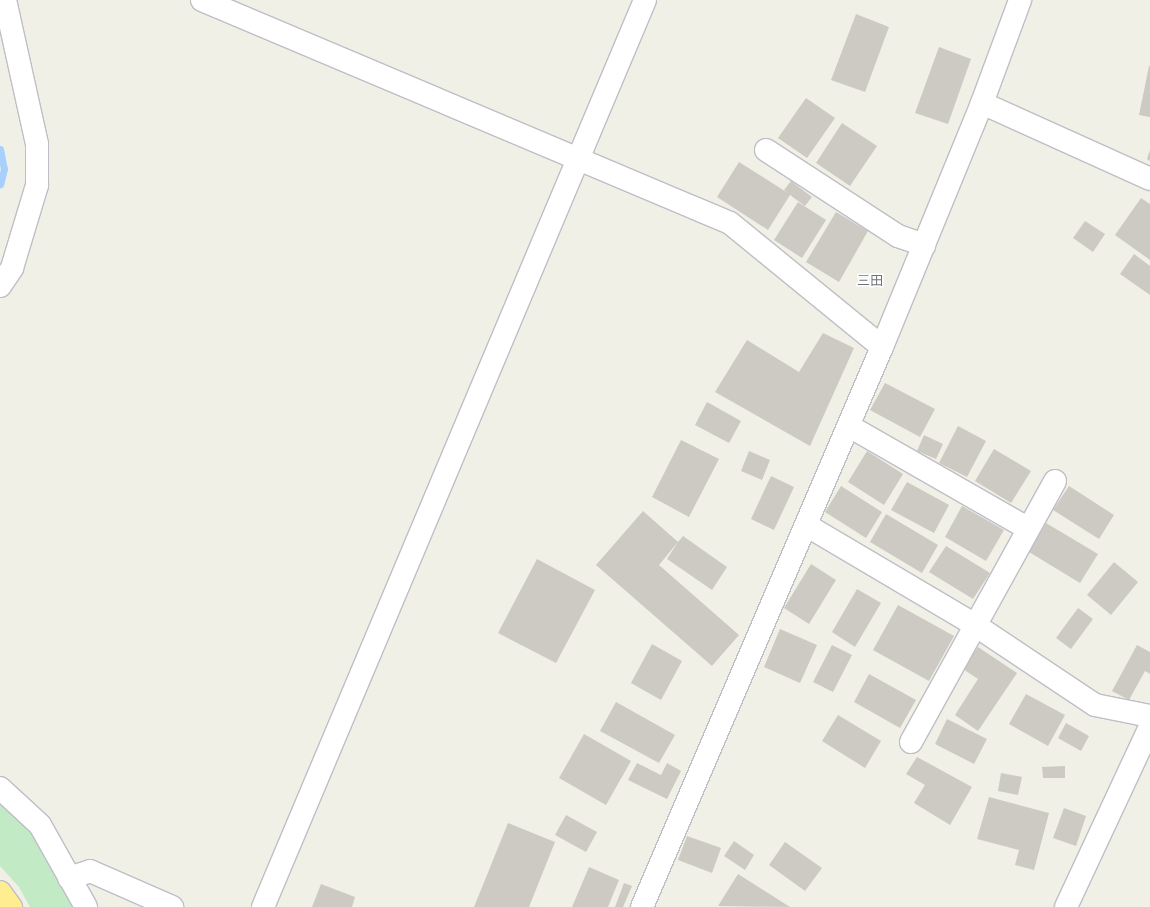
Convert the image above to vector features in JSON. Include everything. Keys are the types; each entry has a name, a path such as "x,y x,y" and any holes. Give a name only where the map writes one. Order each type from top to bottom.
{"highway":[{"path":"0,892 11,907"}],"street":[{"path":"0,286 12,268 37,185 37,144 5,0"},
{"path":"202,0 730,223 882,347"},
{"path":"263,907 580,159 645,0"},
{"path":"642,907 882,347 982,103 1020,0"},
{"path":"982,103 1150,179"},
{"path":"766,150 898,236 924,246"},
{"path":"849,426 1027,528"},
{"path":"911,742 1027,528 1055,480"},
{"path":"806,525 975,625 1095,705 1150,716"},
{"path":"1066,907 1150,727"},
{"path":"0,788 40,825 86,907"},
{"path":"70,878 90,871 172,907"}],"green space":[{"path":"0,802 42,840 76,907 30,907 19,887 0,866"}],"building":[{"path":"856,14 889,27 865,92 831,80"},
{"path":"939,47 971,59 948,124 915,113"},
{"path":"1150,66 1150,117 1139,115"},
{"path":"806,98 835,118 807,158 778,138"},
{"path":"842,123 877,146 850,186 816,163"},
{"path":"1150,150 1150,161 1147,159"},
{"path":"739,162 788,193 784,190 791,181 812,197 805,206 790,195 768,230 717,197"},
{"path":"1141,198 1150,204 1150,260 1115,235"},
{"path":"798,202 826,220 802,258 774,240"},
{"path":"836,212 868,231 839,282 806,262"},
{"path":"1085,221 1105,234 1093,252 1073,238"},
{"path":"1134,254 1150,266 1150,295 1120,274"},
{"path":"823,333 854,348 810,446 715,392 747,340 799,372"},
{"path":"885,383 935,409 920,437 870,410"},
{"path":"707,402 741,421 729,443 695,425"},
{"path":"958,426 986,441 967,477 939,463"},
{"path":"924,435 943,444 936,459 917,451"},
{"path":"681,440 719,459 689,517 652,497"},
{"path":"994,449 1031,471 1011,503 975,481"},
{"path":"749,451 770,460 762,480 741,471"},
{"path":"867,451 903,474 884,505 848,482"},
{"path":"771,476 794,487 774,530 751,519"},
{"path":"907,482 949,505 934,533 891,510"},
{"path":"841,486 882,512 866,538 825,512"},
{"path":"1069,486 1114,515 1099,539 1053,510"},
{"path":"962,506 1004,530 986,561 945,537"},
{"path":"643,511 678,542 659,565 739,635 712,666 596,565"},
{"path":"886,514 938,545 922,573 870,542"},
{"path":"1046,523 1098,554 1080,583 1029,552"},
{"path":"683,536 727,567 712,590 667,559"},
{"path":"946,546 990,573 973,599 929,572"},
{"path":"537,559 595,590 556,663 498,633"},
{"path":"1114,562 1138,582 1111,615 1087,595"},
{"path":"811,564 836,580 809,624 784,608"},
{"path":"857,589 881,603 855,647 832,632"},
{"path":"898,605 954,636 929,681 873,650"},
{"path":"1078,608 1093,619 1071,649 1056,638"},
{"path":"780,629 817,645 800,683 764,667"},
{"path":"652,644 682,661 661,700 631,683"},
{"path":"832,645 852,655 833,692 813,682"},
{"path":"1137,645 1150,652 1150,674 1145,671 1129,700 1112,691"},
{"path":"978,647 1017,673 978,731 955,715 978,679 963,669"},
{"path":"869,674 916,700 900,728 854,702"},
{"path":"1026,694 1065,715 1048,746 1009,724"},
{"path":"616,702 675,735 659,763 600,731"},
{"path":"838,715 881,741 865,768 822,741"},
{"path":"947,719 987,739 974,764 935,744"},
{"path":"1066,723 1089,736 1081,751 1058,738"},
{"path":"584,734 631,761 606,805 559,778"},
{"path":"917,757 972,787 950,825 914,803 925,785 906,774"},
{"path":"637,763 661,775 667,763 681,771 667,799 628,780"},
{"path":"1065,766 1065,778 1043,778 1042,767"},
{"path":"1001,773 1022,777 1018,795 998,791"},
{"path":"989,797 1049,813 1034,870 1015,865 1019,850 977,839"},
{"path":"1064,808 1086,816 1076,846 1053,838"},
{"path":"566,815 597,832 586,852 555,835"},
{"path":"508,823 555,842 529,907 474,907"},
{"path":"687,836 721,848 712,873 678,860"},
{"path":"734,841 754,855 745,870 724,856"},
{"path":"785,842 822,868 805,891 769,865"},
{"path":"589,867 619,880 608,907 572,907"},
{"path":"738,874 790,907 718,906"},
{"path":"624,883 632,886 623,907 615,907"},
{"path":"321,884 355,897 352,907 312,907"}],"waterway":[{"path":"0,149 4,169 0,185"}],"district":[{"name":"三田","path":"870,281"}]}
